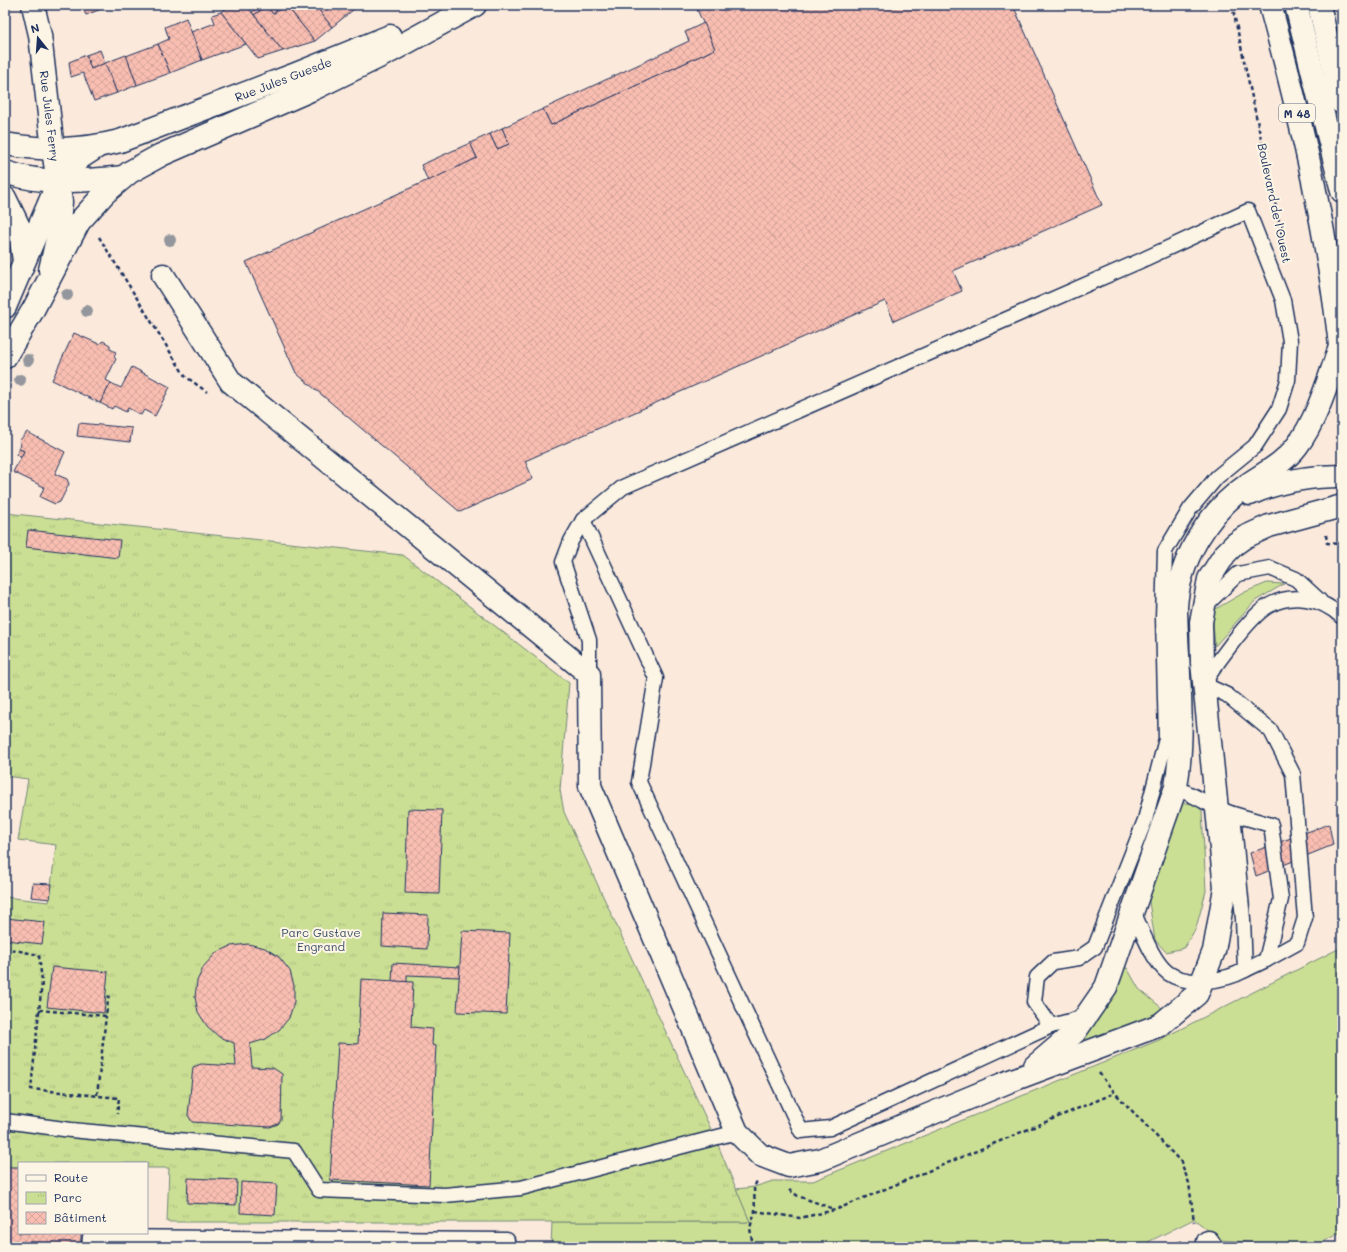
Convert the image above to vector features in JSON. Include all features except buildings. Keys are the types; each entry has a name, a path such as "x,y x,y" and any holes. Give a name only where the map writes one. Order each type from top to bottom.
{"street":[{"name":"Rue Jules Ferry","path":"33,5 40,35 53,150 59,180"},
{"name":"Rue Jules Guesde","path":"5,144 53,150 98,147 131,137 296,74 467,5"},
{"name":"Rue Jules Guesde","path":"5,358 33,310 79,222 94,204 123,177 161,154 314,89 391,51 475,5"},
{"name":"M 48","path":"1270,5 1290,77 1321,223 1335,306 1341,355"},
{"name":"M 48","path":"1296,5 1342,191"},
{"path":"1319,5 1342,102"},
{"name":"Rue Jules Guesde","path":"48,279 60,217 59,180 80,158 98,147"},
{"path":"5,172 27,178 59,180 5,307"},
{"name":"Rue Jules Guesde","path":"59,180 96,180 123,177"},
{"path":"5,198 19,227 24,261"},
{"path":"164,275 231,382 589,674 590,786 737,1132 760,1155 790,1166 820,1160 1010,1081 1160,1025 1197,994 1214,951 1225,888 1225,811 1203,684 1201,622 1202,609 1209,579 1218,564 1235,544 1254,532 1269,526 1342,506"},
{"path":"1010,1081 1042,1061 1075,1032 1106,987 1132,909 1176,787 1181,760 1177,594 1187,562 1208,524 1237,493 1273,468 1298,445 1322,398 1341,355"},
{"path":"1208,524 1236,502 1261,489 1305,478 1342,476"}],"lane":[{"path":"589,674 589,640 563,562 571,541 583,520 623,487 1140,262 1248,211 1283,300 1290,341 1288,380 1279,409 1254,446 1218,477 1190,509 1165,551 1163,618 1166,739 1144,820 1095,947 1079,958 1053,962 1037,977 1034,1002 1052,1026"},
{"path":"583,520 656,678 639,782 801,1131 830,1128 1052,1026 1085,1017"},
{"path":"1202,609 1238,574 1270,568 1296,579 1323,603 1342,617"},
{"path":"1132,909 1154,956 1168,973 1180,978 1202,981 1233,977 1298,943 1305,918 1293,774 1271,731 1227,695 1203,684 1251,621 1268,606 1288,599 1310,599 1323,603"},
{"path":"1176,787 1225,811 1270,825 1281,899 1266,960"},
{"path":"1225,811 1243,919 1245,970"},
{"path":"5,1121 116,1134 294,1150 319,1190 445,1195 521,1188 737,1132"},
{"path":"89,1247 90,1237 507,1240 507,1247"}],"path":[{"name":"Boulevard de l'Ouest","path":"1232,5 1280,218 1285,249"},
{"path":"5,948 39,956 42,982 31,1089 119,1098 116,1134"},
{"path":"97,1095 109,993"},
{"path":"39,1010 106,1016"},
{"path":"1084,1054 1116,1093 1181,1162 1189,1183 1194,1226"},
{"path":"755,1211 800,1218 835,1210 1116,1093"},
{"path":"753,1247 750,1228 755,1211 754,1187 760,1174 760,1155"},
{"path":"786,1189 798,1196 835,1210"}],"green space":[{"name":"Parc Gustave Engrand","path":"5,513 403,555 569,683 560,790 564,812 715,1138 750,1222 167,1222 169,1168 148,1168 148,1162 18,1162 18,1168 5,1168 5,897 49,902 56,845 18,840 28,779 5,776"},
{"path":"1267,583 1284,584 1255,601 1215,646 1212,611 1245,592"},
{"path":"1183,803 1196,804 1202,811 1206,891 1196,928 1184,948 1166,952 1155,940 1149,902 1157,854"},
{"path":"1338,949 1339,988 1342,1005 1342,1231 1315,1247 1220,1240 1194,1219 1138,1247 551,1247 552,1222 750,1222 736,1189 754,1187 773,1181 813,1181 1159,1040"},
{"path":"1120,966 1127,968 1139,989 1163,1009 1144,1019 1068,1047"}]}
